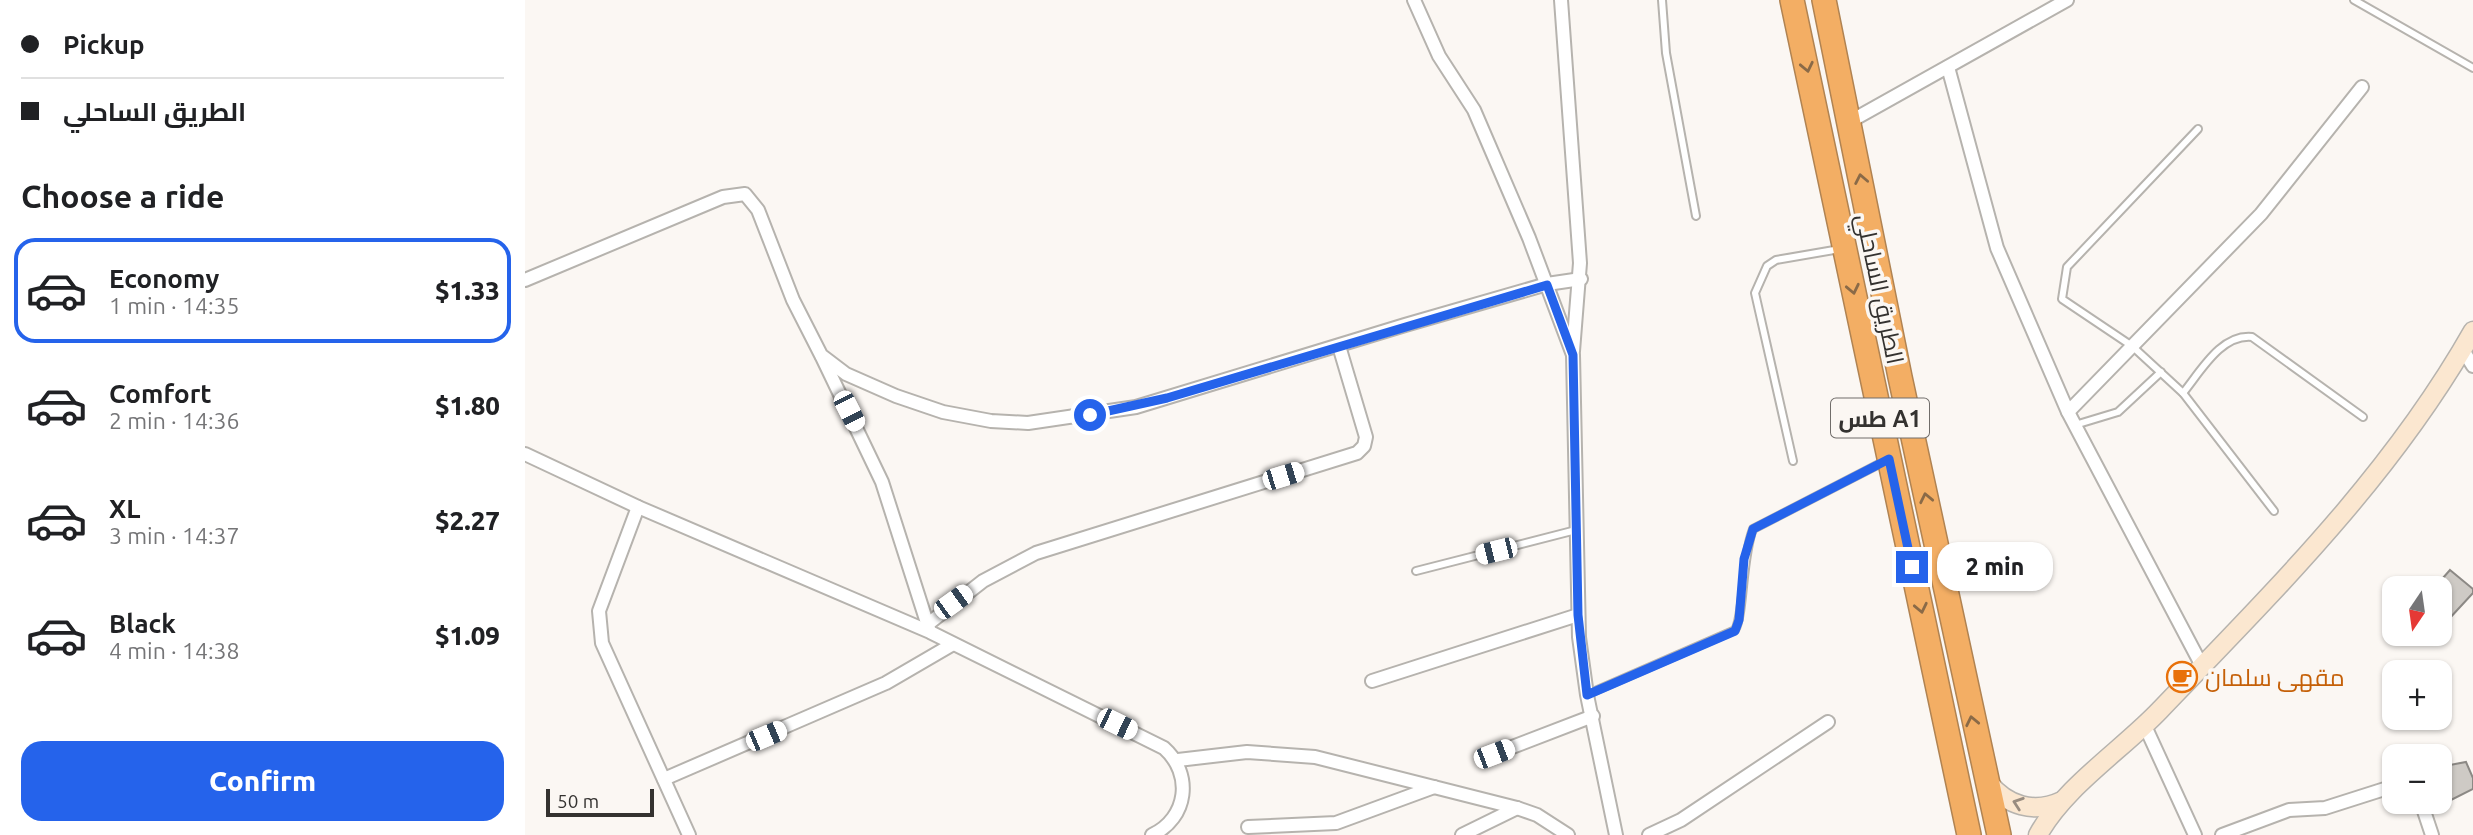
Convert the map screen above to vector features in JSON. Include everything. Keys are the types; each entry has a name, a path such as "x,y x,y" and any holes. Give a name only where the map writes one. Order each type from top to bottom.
{"highway":[{"name":"الطريق الساحلي","path":"1792,0 1969,835"},
{"name":"الطريق الساحلي","path":"1824,0 1983,771 1999,835"}],"main road":[{"path":"2038,835 2065,799 2145,726 2360,496 2418,418 2473,331"},
{"path":"1983,771 1994,790 2012,803 2033,808 2065,799"}],"street":[{"path":"1415,0 1439,56 1474,110 1547,285 1573,355"},
{"path":"1561,0 1581,279 1573,355 1578,615 1587,695 1616,835"},
{"path":"1849,122 2067,0"},
{"path":"1948,67 1997,248 2068,412 2202,666"},
{"path":"2068,412 2261,214 2362,87"},
{"path":"525,280 723,197 745,194 758,210 793,300 882,482 929,628"},
{"path":"821,355 846,374 922,406 967,417 1028,423 1136,407 1547,285 1581,279"},
{"path":"929,628 982,581 1036,553 1357,453 1364,446 1366,437 1339,346"},
{"path":"2463,350 2473,366"},
{"path":"525,454 638,507 929,628 953,644 1164,748 1178,760 1184,777 1176,815 1166,828 1152,835"},
{"path":"638,507 599,611 599,626 602,643 689,835"},
{"path":"1372,681 1578,615"},
{"path":"664,779 886,683 953,644"},
{"path":"1494,754 1593,716"},
{"path":"1649,835 1681,820 1828,722"},
{"path":"2145,726 2195,835"},
{"path":"1178,760 1247,752 1315,757 1517,808 1537,815 1568,835"},
{"path":"1248,827 1336,823 1434,787"},
{"path":"2222,835 2289,810 2325,808 2382,790"},
{"path":"1462,835 1517,808"},
{"path":"2425,814 2432,835"}],"lane":[{"path":"1662,0 1666,53 1696,216"},
{"path":"2354,0 2473,68"},
{"path":"2198,129 2067,267 2062,299 2133,346 2183,393 2274,511"},
{"path":"1793,461 1755,293 1758,281 1767,266 1776,260 1845,248"},
{"path":"2183,393 2224,344 2237,336 2252,337 2363,417"},
{"path":"2075,425 2118,412 2161,372"},
{"path":"1587,695 1735,631 1739,620 1744,559 1753,529 1889,459"},
{"path":"1416,571 1576,530"}],"building":[{"path":"2450,570 2473,589 2473,593 2452,616 2452,576 2445,576"},
{"path":"2466,762 2473,778 2473,789 2452,800 2452,765"}],"place":[{"name":"مقهى سلمان","path":"2182,677"}],"route":[{"path":"1090,415 1136,407 1547,285 1573,355 1578,615 1587,695 1735,631 1739,620 1744,559 1753,529 1889,459 1912,567"}]}
